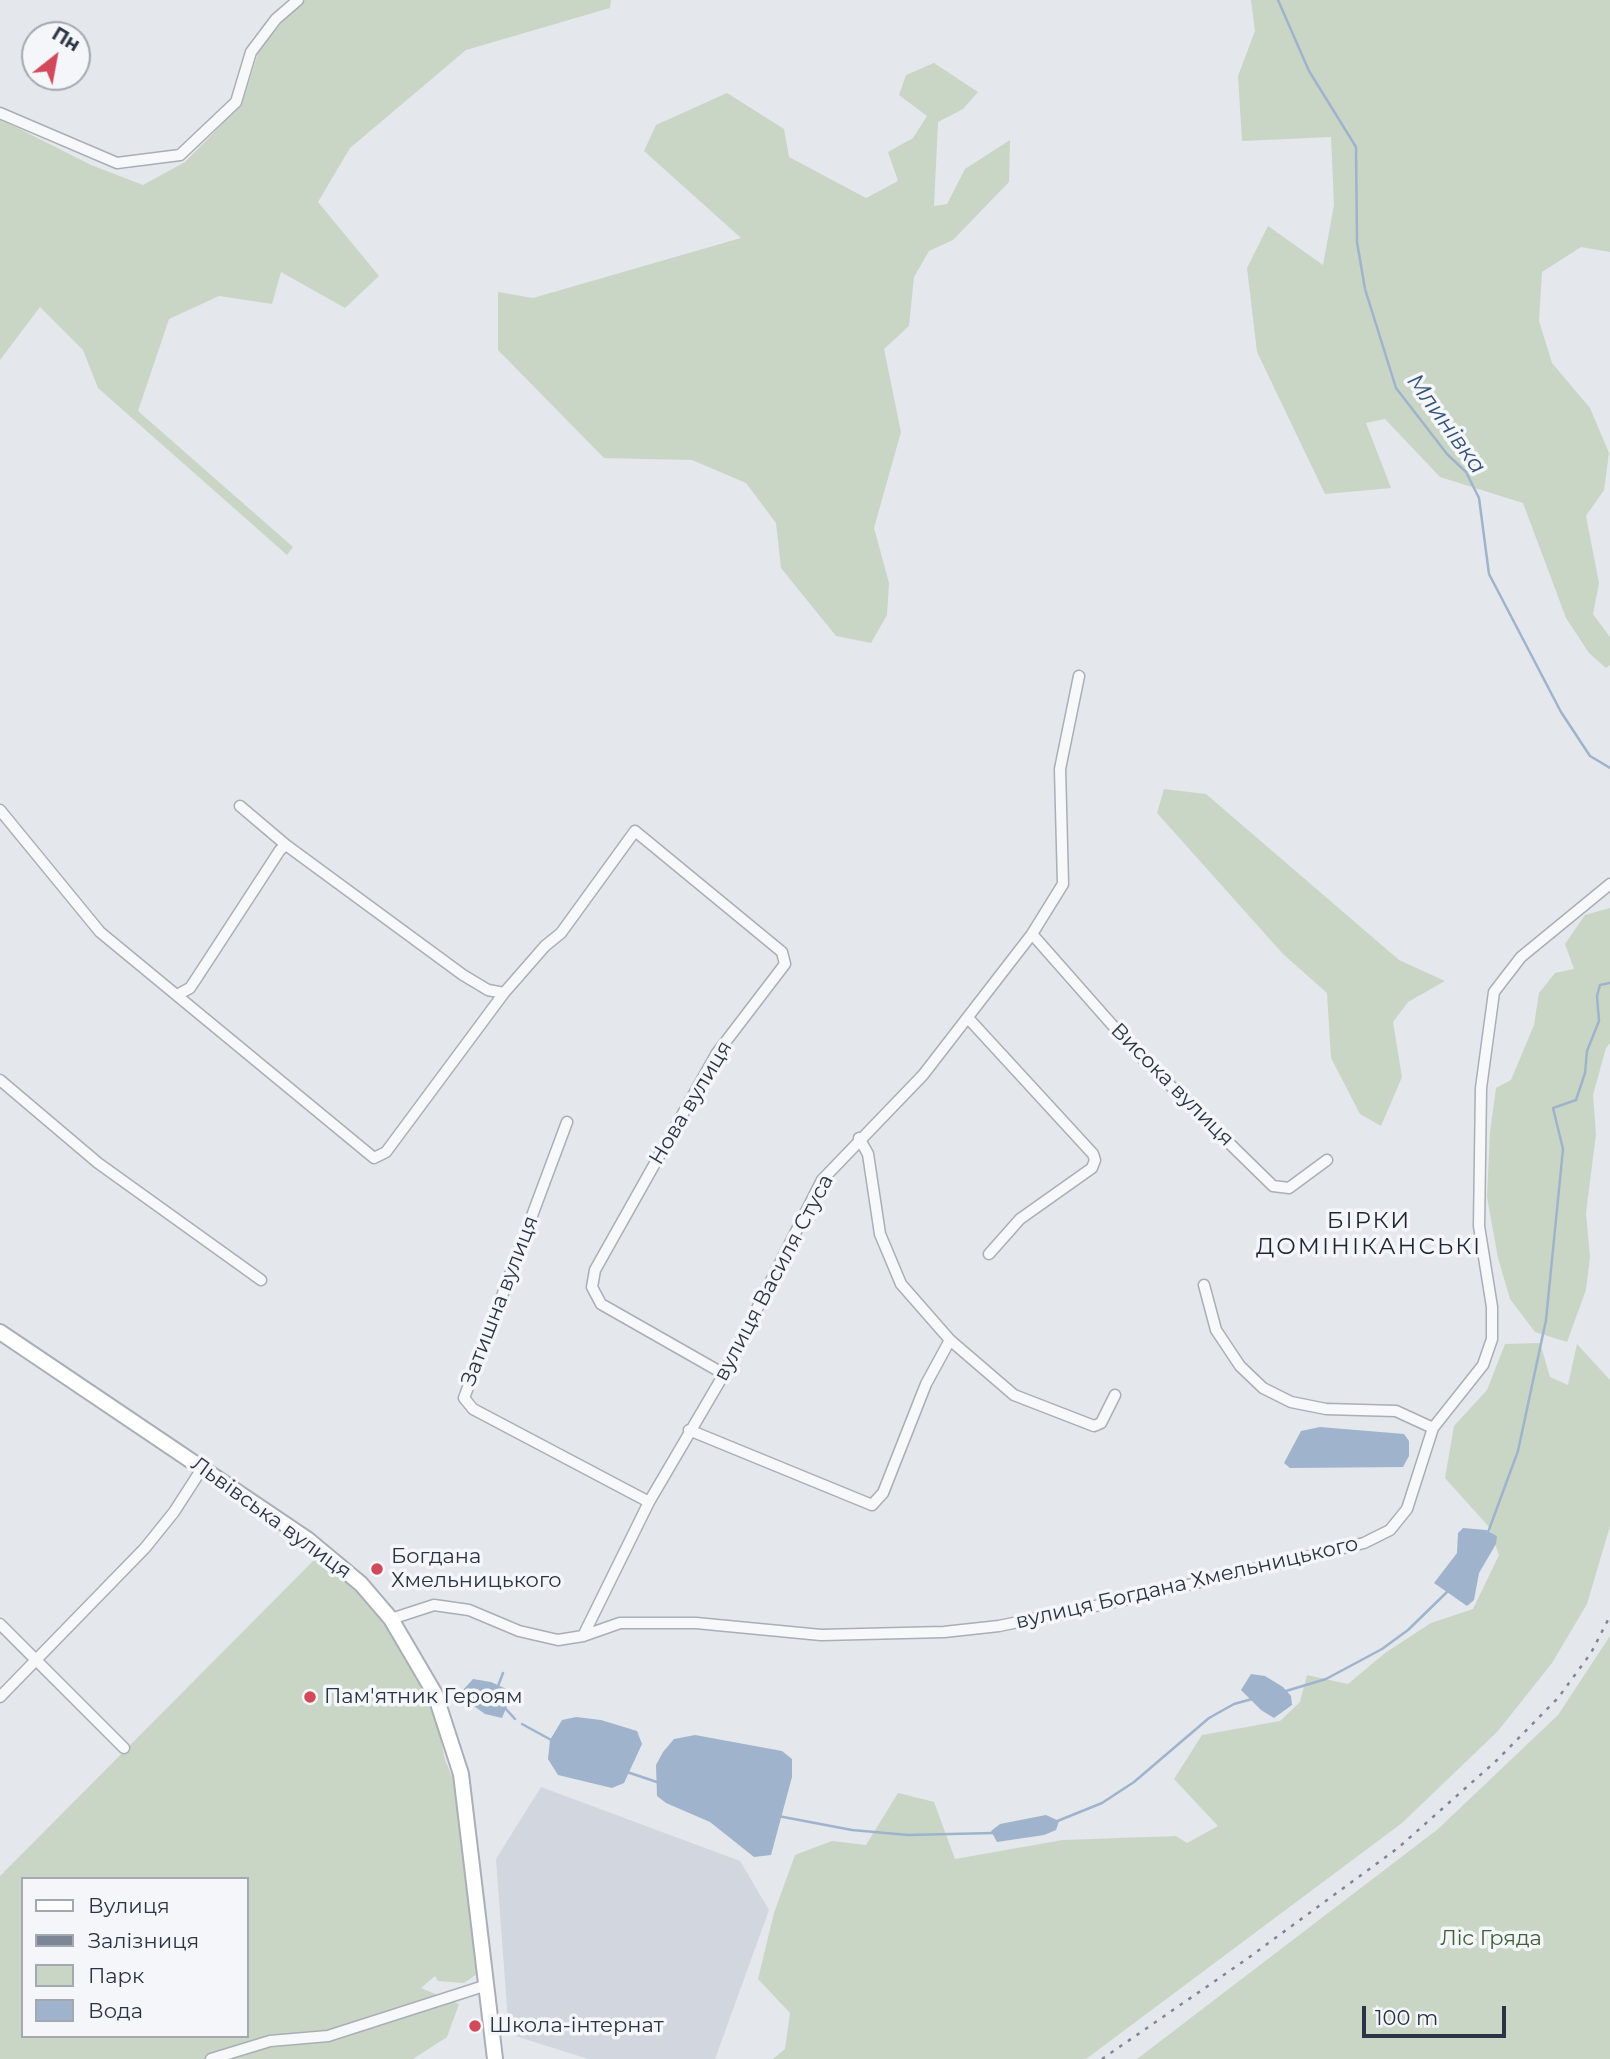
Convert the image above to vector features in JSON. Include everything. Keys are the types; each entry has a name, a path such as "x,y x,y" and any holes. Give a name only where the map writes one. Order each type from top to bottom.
{"main road":[{"name":"Львівська вулиця","path":"0,1332 307,1539 361,1584 391,1619 435,1694 461,1774 495,2059"}],"street":[{"path":"0,113 117,163 180,155 236,102 251,52 276,19 298,0"},
{"name":"вулиця Василя Стуса","path":"583,1636 649,1503 689,1430 724,1374 822,1180 859,1138 923,1075 1032,934 1063,884 1060,769 1079,676"},
{"path":"0,810 100,932 374,1158 386,1152 504,992 488,990 463,975 286,845 240,806"},
{"name":"Нова вулиця","path":"504,992 545,946 561,933 635,831 782,952 785,964 717,1053 595,1270 592,1287 601,1304 724,1374"},
{"path":"177,995 190,988 197,979 280,850 286,845"},
{"name":"вулиця Богдана Хмельницького","path":"391,1619 434,1605 469,1611 519,1632 558,1640 583,1636 620,1623 696,1623 821,1635 944,1632 999,1626 1129,1599 1364,1543 1390,1530 1408,1509 1433,1428 1483,1365 1492,1339 1492,1307 1479,1212 1481,1088 1494,992 1521,957 1610,884"},
{"name":"Висока вулиця","path":"1032,934 1137,1053 1273,1186 1289,1188 1327,1160"},
{"path":"968,1018 1095,1160 1092,1168 1020,1219 989,1254"},
{"path":"0,1080 98,1163 261,1280"},
{"name":"Затишна вулиця","path":"568,1122 464,1398 473,1409 649,1503"},
{"path":"859,1138 868,1154 880,1234 901,1284 950,1339 1014,1395 1094,1426 1101,1423 1115,1395"},
{"path":"1203,1284 1216,1330 1240,1366 1262,1388 1291,1402 1326,1409 1396,1411 1433,1428"},
{"path":"689,1430 873,1505 883,1493 926,1384 950,1339"},
{"path":"0,1697 145,1548 174,1512 203,1467"},
{"path":"0,1623 124,1748"},
{"path":"211,2059 271,2041 328,2036 487,1985"}],"shaded area":[{"path":"541,1787 740,1861 769,1910 715,2059 588,2059 509,2034 496,1859"}],"green space":[{"path":"305,0 611,0 610,8 466,50 350,148 318,202 379,276 345,308 281,272 272,304 219,296 169,319 138,411 293,547 287,555 98,388 83,350 40,307 0,360 0,119 91,165 143,185 185,162 242,104 259,50"},
{"path":"1251,0 1610,0 1610,252 1581,247 1542,272 1539,321 1552,363 1590,408 1609,453 1604,490 1586,516 1599,583 1593,614 1610,637 1610,665 1606,668 1589,653 1566,618 1523,503 1440,477 1385,419 1366,423 1391,488 1325,494 1257,352 1247,268 1268,226 1323,265 1334,205 1331,137 1242,141 1238,76 1255,31"},
{"path":"934,63 978,92 963,109 938,122 934,206 947,204 965,169 1010,140 1009,182 953,240 929,251 914,277 909,326 884,349 901,432 874,528 889,583 887,615 871,643 836,636 781,568 776,523 746,483 692,460 604,458 498,350 498,292 533,298 741,238 644,151 656,125 727,93 784,129 789,157 866,198 898,181 888,152 913,138 927,116 899,95 906,75"},
{"path":"1164,789 1206,794 1399,960 1445,981 1408,1002 1393,1022 1402,1077 1381,1126 1360,1114 1331,1058 1327,993 1283,954 1157,813"},
{"path":"1610,908 1610,1043 1606,1048 1593,1095 1596,1134 1586,1213 1590,1257 1586,1290 1567,1342 1535,1332 1510,1299 1498,1258 1487,1197 1490,1132 1496,1088 1511,1080 1534,1025 1539,993 1555,973 1574,969 1565,944 1585,915"},
{"path":"1540,1343 1550,1377 1568,1385 1577,1344 1610,1380 1610,1526 1587,1604 1552,1663 1498,1731 1402,1823 1086,2059 773,2059 785,2049 790,2013 758,1979 774,1913 795,1855 832,1841 866,1845 898,1793 934,1802 955,1859 1063,1840 1176,1836 1187,1843 1218,1826 1174,1779 1202,1735 1280,1721 1300,1702 1307,1675 1348,1684 1385,1653 1431,1623 1473,1609 1499,1555 1489,1527 1445,1478 1454,1426 1487,1390 1505,1344"},
{"path":"322,1552 361,1584 430,1685 445,1760 454,1781 480,1972 464,1983 438,1981 435,1976 421,1988 459,2004 447,2037 413,2059 0,2059 0,1876"},
{"name":"Ліс Гряда","path":"1610,1636 1610,2059 1137,2059 1438,1829 1558,1715"}],"water":[{"path":"1320,1427 1404,1434 1409,1441 1409,1456 1403,1467 1290,1468 1284,1463 1301,1431"},
{"path":"1463,1528 1486,1530 1497,1536 1496,1544 1479,1573 1474,1600 1467,1606 1434,1583 1457,1553 1458,1533"},
{"path":"1251,1674 1265,1676 1283,1687 1291,1696 1292,1705 1274,1718 1261,1710 1241,1690"},
{"path":"473,1679 491,1682 513,1692 502,1718 485,1714 464,1699 462,1691"},
{"path":"576,1717 601,1720 637,1731 642,1744 624,1783 612,1788 558,1775 548,1759 550,1740 562,1720"},
{"path":"695,1735 782,1751 792,1759 792,1777 771,1855 754,1857 710,1822 666,1803 657,1796 656,1765 663,1752 674,1739"},
{"path":"1046,1815 1059,1821 1056,1830 1044,1835 997,1842 991,1831 1000,1824"}],"waterway":[{"name":"Млинівка","path":"1278,0 1309,71 1356,147 1357,242 1365,289 1396,388 1447,454 1466,472 1479,498 1489,574 1561,712 1590,756 1610,768"},
{"path":"1487,1535 1518,1451 1546,1320 1563,1149 1553,1108 1576,1100 1585,1073 1587,1051 1599,1021 1597,996 1600,985 1610,983"},
{"path":"1286,1691 1326,1679 1382,1649 1408,1630 1447,1592"},
{"path":"498,1686 503,1673"},
{"path":"1055,1822 1102,1803 1134,1782 1209,1718 1234,1704 1252,1699"},
{"path":"505,1708 515,1719"},
{"path":"522,1724 553,1741"},
{"path":"627,1772 657,1782"},
{"path":"778,1816 852,1830 908,1835 994,1833"}],"railway":[{"path":"1102,2059 1244,1961 1398,1848 1496,1761 1558,1698 1591,1653 1610,1616"}],"place":[{"name":"Богдана Хмельницького","path":"377,1569"},
{"name":"Пам'ятник Героям","path":"310,1697"},
{"name":"Школа-інтернат","path":"475,2026"}],"district":[{"name":"БІРКИ ДОМІНІКАНСЬКІ","path":"1369,1234"}]}
